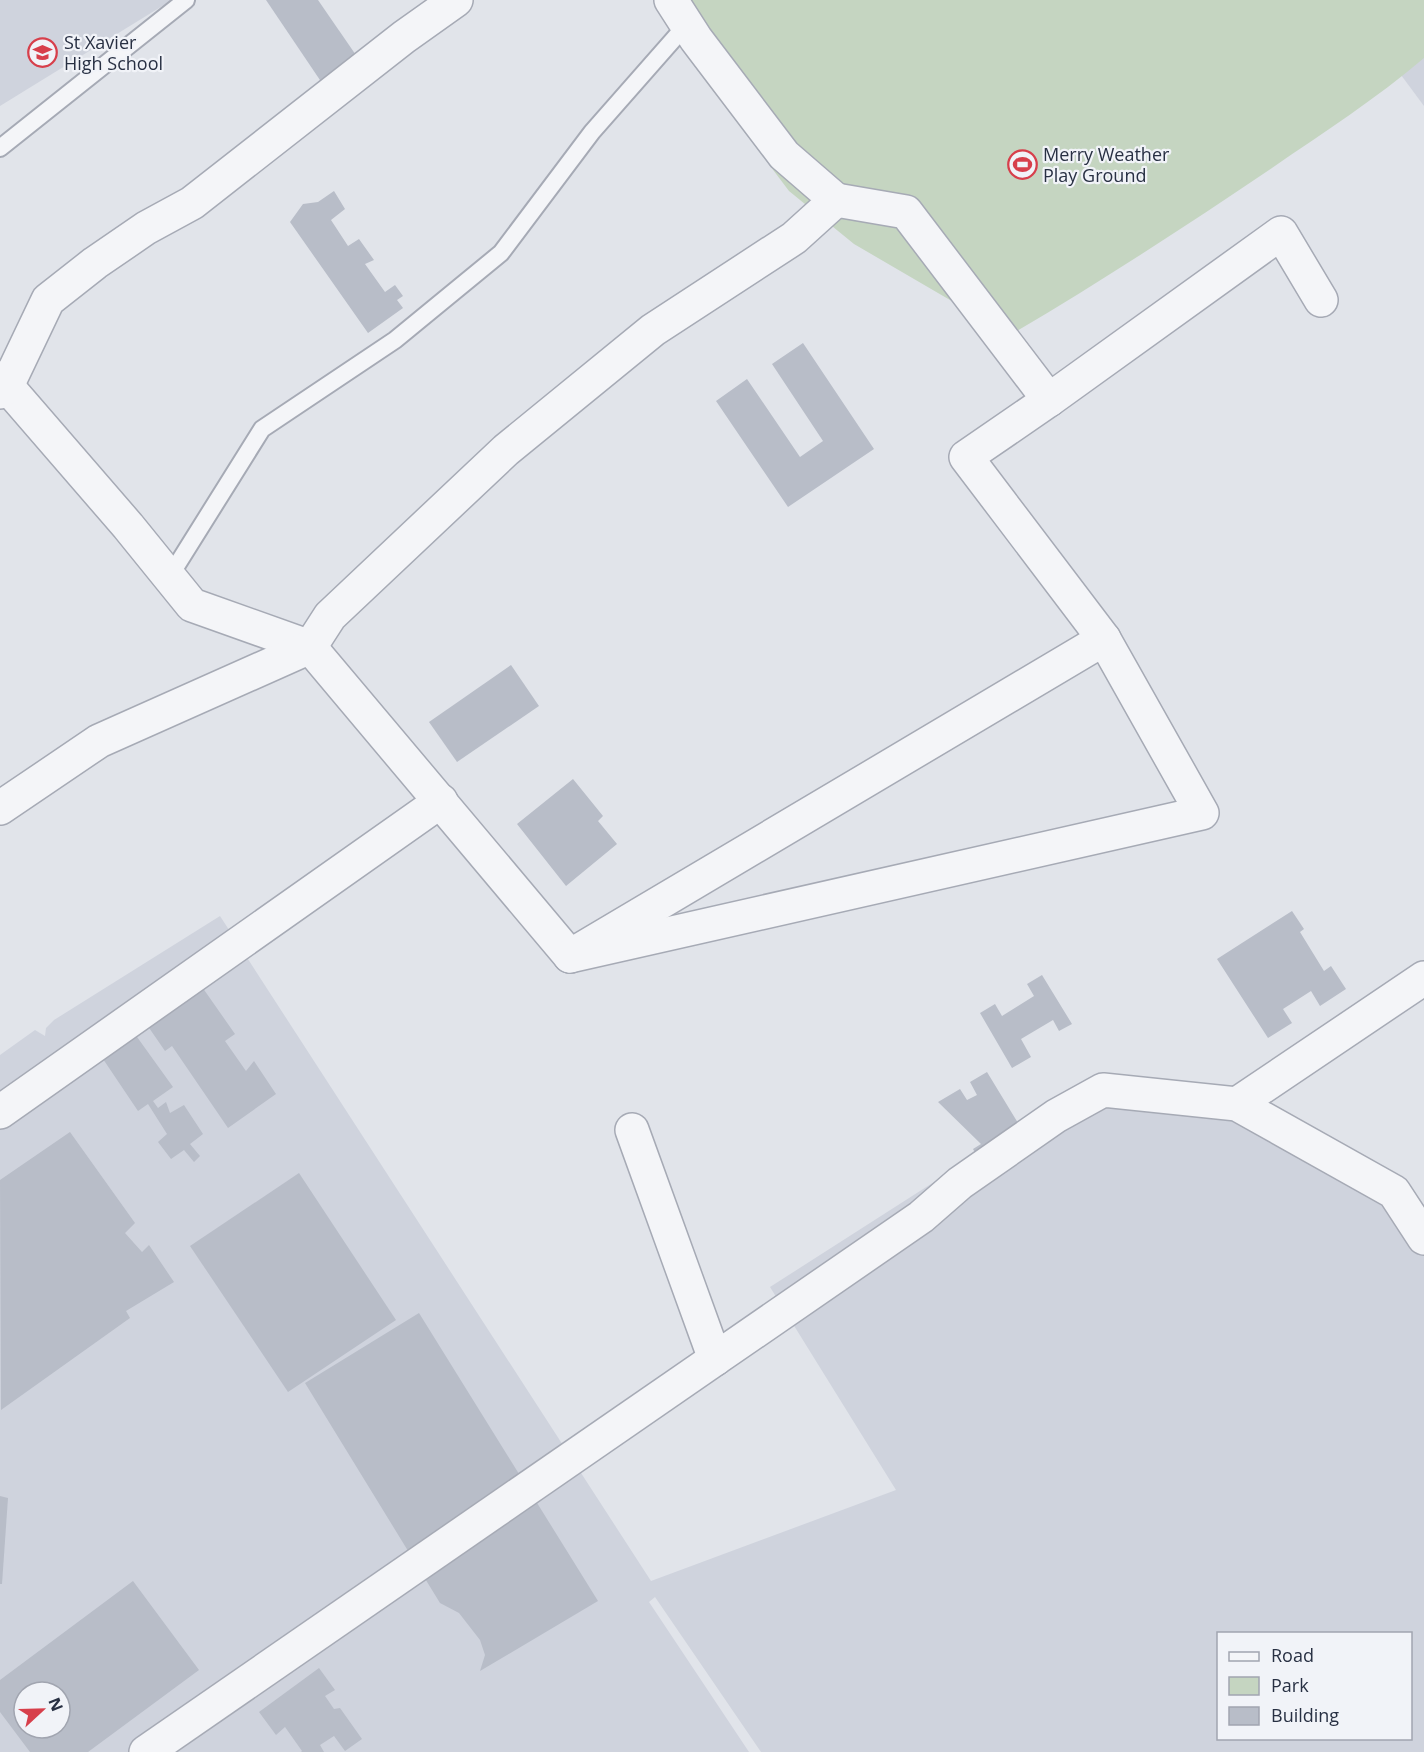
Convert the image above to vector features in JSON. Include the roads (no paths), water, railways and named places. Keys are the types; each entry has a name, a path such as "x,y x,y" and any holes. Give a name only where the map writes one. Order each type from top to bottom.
{"street":[{"path":"456,0 404,37 192,203 146,228 95,263 48,300 2,386 170,576 192,605 310,647 570,956"},
{"path":"679,12 730,85 784,155 836,200 906,212 1049,400"},
{"path":"0,808 99,741 310,647 330,616 506,450 653,330 794,238 836,200"},
{"path":"570,956 1202,813 1104,639 966,457 1281,233 1321,300"},
{"path":"570,956 1104,639"},
{"path":"0,1112 441,801"},
{"path":"1237,1104 1424,978"},
{"path":"146,1752 921,1217 960,1183 1056,1116 1103,1090 1237,1104 1394,1192 1424,1238"},
{"path":"632,1130 715,1359"}],"lane":[{"path":"0,148 186,0"},
{"path":"170,576 262,429 395,340 501,253 679,12"}],"place":[{"name":"St Xavier High School","path":"43,53"},
{"name":"Merry Weather Play Ground","path":"1022,165"}]}
